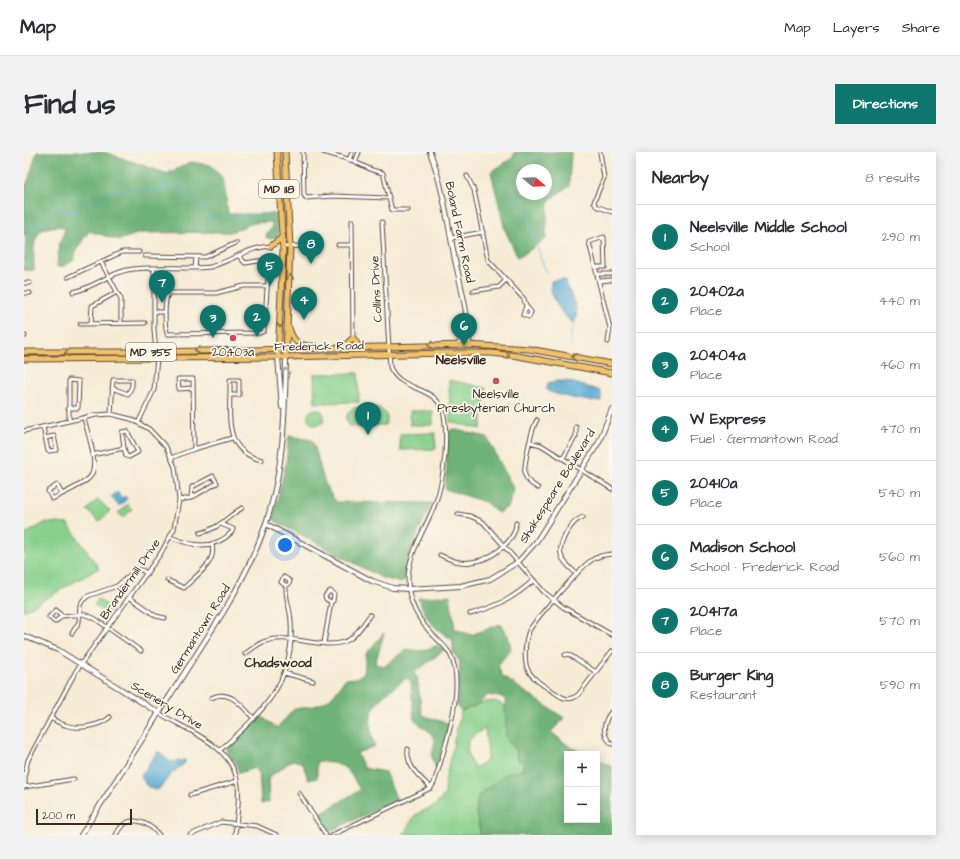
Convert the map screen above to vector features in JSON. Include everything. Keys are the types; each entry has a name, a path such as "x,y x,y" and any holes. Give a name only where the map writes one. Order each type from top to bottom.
{"main road":[{"name":"Germantown Road","path":"277,152 283,237 278,357"},
{"name":"Germantown Road","path":"285,152 290,246 286,358"},
{"path":"271,246 283,237"},
{"path":"271,246 283,247"},
{"path":"288,323 292,339 297,344 321,349"},
{"path":"342,348 353,338 359,347"},
{"path":"446,353 463,349 469,345"},
{"name":"Frederick Road","path":"24,352 156,352 469,345 529,349 612,364"},
{"name":"Frederick Road","path":"24,358 286,358 446,353 518,356 612,373"}],"street":[{"path":"303,152 304,195 306,198 332,196 389,198"},
{"path":"323,152 349,160 367,169 383,173 392,210 408,210"},
{"path":"349,160 352,152"},
{"path":"354,162 359,152"},
{"name":"Boland Farm Road","path":"430,152 438,177 451,238 466,316 469,345"},
{"path":"600,152 604,178 594,202 596,206 612,212"},
{"path":"467,176 474,190 488,260 524,299 526,306"},
{"path":"352,221 353,338"},
{"name":"Collins Drive","path":"382,222 390,367 395,376 402,382 426,392 435,398 441,406 444,416 443,478 435,504 411,559 408,573 409,589 416,614 426,629 448,651 454,662 456,673 452,724 434,783 431,788"},
{"path":"451,238 483,232"},
{"path":"596,267 605,267 604,237 589,242 596,267 600,281 610,328 608,342"},
{"path":"145,256 205,257 217,253 236,243"},
{"path":"338,245 352,244"},
{"path":"283,247 318,245"},
{"path":"73,292 90,288 109,277 126,270 210,267 260,246 271,246"},
{"path":"68,277 122,252 139,252"},
{"path":"239,256 245,263 268,261 267,286 265,327 262,332 171,335 166,332 166,295 169,293 216,293 244,286 267,286"},
{"path":"195,268 196,257"},
{"path":"101,262 121,299 121,323"},
{"path":"138,422 154,390 157,359 154,312 154,268"},
{"path":"598,274 612,274"},
{"path":"473,291 499,286 506,280"},
{"path":"600,281 612,280"},
{"path":"24,283 30,283"},
{"path":"91,324 92,306 117,292"},
{"path":"24,293 30,294"},
{"path":"154,312 165,312"},
{"name":"Boland Farm Road","path":"456,345 461,342 464,337 466,316"},
{"path":"80,324 145,323"},
{"name":"Germantown Road","path":"278,357 279,388 283,413"},
{"name":"Germantown Road","path":"81,835 235,593 250,563 266,524 279,468 286,358"},
{"path":"193,388 179,388 178,379 193,379 194,449"},
{"path":"68,408 78,408 79,381 69,380 68,408 69,421"},
{"path":"111,414 112,388 113,380 132,380 132,386 128,394 112,388"},
{"path":"230,395 239,395 239,380 230,380 230,395 232,438 244,453 262,460"},
{"name":"Shakespeare Boulevard","path":"266,524 372,581 393,588 409,589 461,586 480,582 500,574 518,562 536,542 599,442 609,421 612,409"},
{"name":"Brandermill Drive","path":"24,431 84,418 111,414 138,422 158,437 172,458 177,477 179,500 177,516 170,537 161,553 81,664 50,718 28,760 25,773 25,786"},
{"path":"62,494 57,485 48,491 52,499 62,494 90,477 94,466 84,418"},
{"path":"537,420 533,427 524,468 525,474 531,483 538,488"},
{"path":"43,427 45,438 48,451 57,450 54,436 45,438"},
{"path":"563,458 576,436 576,427"},
{"path":"127,431 138,452 129,457 126,456 124,448 122,432 127,431"},
{"path":"172,458 194,449 232,438"},
{"path":"530,442 542,445 612,489"},
{"path":"92,455 124,448"},
{"path":"179,500 191,498 217,483 213,476 192,487 191,498"},
{"path":"200,533 210,531 221,524 227,517 242,508"},
{"path":"458,514 470,516 483,522 534,580 554,600 612,635"},
{"path":"577,574 562,560 560,548 562,541 574,522 583,517"},
{"path":"440,555 460,562 471,562 488,557 504,545 515,533 516,523"},
{"path":"170,537 188,544 212,545 232,532 233,529 221,524"},
{"path":"167,580 184,588 210,562 213,555 212,545"},
{"path":"612,554 596,557 577,574 529,631 526,663 531,674 561,697 570,699 578,695 612,651"},
{"path":"72,633 77,626 80,605 88,596 118,586 136,570 142,570 147,574"},
{"path":"470,614 496,607 508,601 534,580"},
{"path":"220,750 254,719 272,698 284,673 291,640 291,622 286,586"},
{"path":"129,597 156,616 165,618"},
{"path":"324,643 331,602"},
{"path":"62,616 79,615 94,618 142,652"},
{"path":"245,654 266,640 277,639 324,643 338,643 349,640 370,616"},
{"name":"Scenery Drive","path":"24,636 58,650 220,750 228,758 237,781 238,793 235,835"},
{"path":"565,655 568,654 573,656 596,672"},
{"path":"284,673 313,681"},
{"path":"211,698 222,695 233,698 254,719"},
{"path":"612,711 608,716 604,727 608,740 612,744"},
{"path":"50,718 64,725 77,727 104,723 110,717"},
{"path":"332,835 431,788 414,772 407,756 408,749"},
{"path":"25,786 74,779"},
{"path":"190,795 237,781"},
{"path":"299,793 311,809 326,835"},
{"path":"116,835 122,826 136,820 150,825 159,835"},
{"path":"190,835 218,823 236,823 256,826 277,835"}],"green space":[{"path":"37,152 104,152 168,174 190,162 211,165 223,177 228,214 277,214 278,236 271,239 266,237 272,228 272,222 253,223 231,232 140,233 119,240 89,231 76,250 74,260 62,267 57,267 59,243 63,237 65,227 45,228 36,237 34,270 24,270 26,237 24,235 24,185 27,184"},
{"path":"515,152 571,152 569,186 552,198 552,164 516,164 516,200 549,200 548,201 546,239 518,258 505,230 491,172 512,158"},
{"path":"358,373 359,402 315,403 314,374"},
{"path":"449,380 486,388 481,429 450,422"},
{"path":"360,407 366,410 366,423 363,427 350,426 346,419 350,410"},
{"path":"375,407 386,414 387,419 385,425 372,426 369,423 368,411"},
{"path":"313,409 319,409 324,414 322,423 319,425 313,425 308,420 308,414"},
{"path":"410,411 433,411 433,425 410,425"},
{"path":"452,429 487,437 513,488 509,506 498,513 485,502 445,489 447,433"},
{"path":"435,433 436,449 400,450 400,434"},
{"path":"289,436 312,440 327,488 337,502 432,503 411,551 405,571 404,581 401,583 382,578 275,521 273,518 286,464"},
{"path":"98,499 110,511 99,522 87,510"},
{"path":"127,504 132,509 123,518 118,513"},
{"path":"46,522 68,524 99,568 24,611 24,535"},
{"path":"450,595 455,629 471,635 500,624 508,636 511,649 498,665 502,676 564,718 551,732 570,747 579,751 564,751 564,823 600,823 600,761 612,767 612,835 481,835 476,813 478,796 507,773 521,771 525,762 516,759 517,750 506,738 505,698 488,695 477,705 461,711 457,706 460,662 453,652 453,640 431,623 418,598"},
{"path":"98,599 111,608 107,614 94,605"},
{"path":"384,633 375,664 385,666 406,649 421,651 438,645 444,650 414,673 417,677 422,715 449,724 436,769 432,757 435,740 430,732 414,720 411,682 406,678 380,699 375,706 370,722 371,733 375,746 357,753 364,768 385,772 397,800 328,832 319,814 360,790 344,767 334,763 317,761 317,778 308,780 303,763 293,760 268,778 269,802 261,804 259,772 254,768 239,773 235,761 226,750 261,716 277,728 294,709 319,705 329,699 345,679 356,678 364,673 366,654"},
{"path":"495,701 505,706 506,738 525,762 521,771 507,773 476,813 481,835 403,835 415,815 436,805 445,794 446,776 461,711 485,702","holes":["485,729 488,753 487,760 478,767 473,766 467,748 470,739"]}],"water":[{"path":"563,279 566,281 576,307 577,312 574,323 561,311 552,292 551,281"},
{"path":"567,381 598,390 601,392 601,401 573,398 546,390 548,383"},
{"path":"117,492 122,498 125,496 127,499 119,506 111,497"},
{"path":"157,752 160,752 170,762 185,760 185,763 172,773 159,789 154,790 146,785 141,776"}],"waterway":[{"path":"539,164 544,152"},
{"path":"164,190 162,184 170,170"},
{"path":"24,229 34,227 39,223 47,221 56,211 70,210 73,214 76,213 82,201 89,199 97,203 106,194 120,190 138,188 146,193 162,192 170,187 179,186 182,192 189,190 190,198 198,201 208,216 222,218 272,213"},
{"path":"515,191 513,196 515,200 521,202 520,211 525,216 533,231 540,257 547,272"},
{"path":"571,345 573,323"}],"place":[{"name":"Burger King","path":"311,264"},
{"name":"20410a","path":"270,286"},
{"name":"20417a","path":"162,303"},
{"name":"W Express","path":"304,320"},
{"name":"20402a","path":"257,337"},
{"name":"20404a","path":"213,338"},
{"name":"20403a","path":"233,338"},
{"name":"Madison School","path":"464,346"},
{"name":"Neelsville Presbyterian Church","path":"496,381"},
{"name":"Neelsville Middle School","path":"368,435"}],"district":[{"name":"Neelsville","path":"461,359"},
{"name":"Chadswood","path":"278,662"}]}
